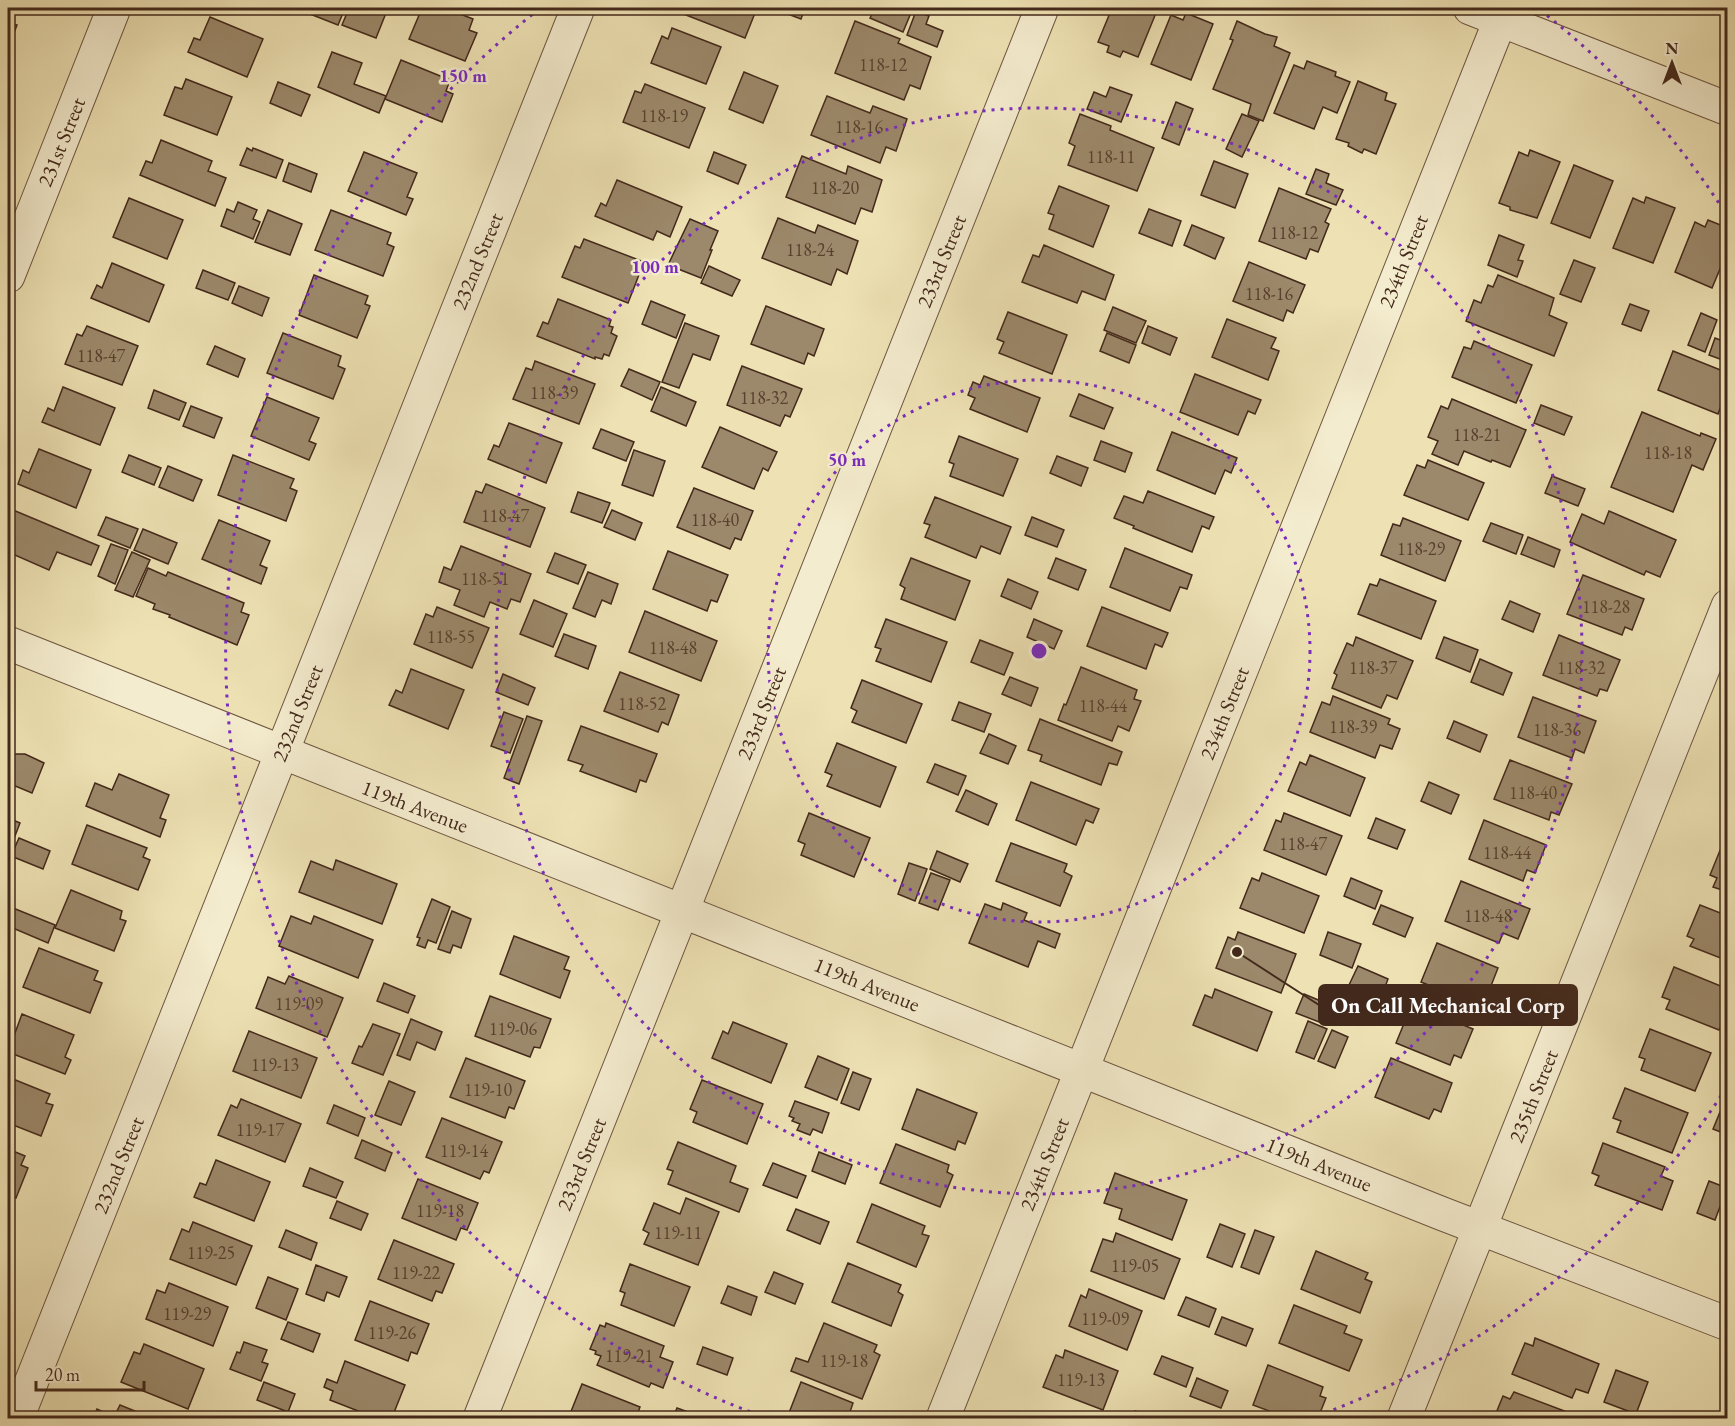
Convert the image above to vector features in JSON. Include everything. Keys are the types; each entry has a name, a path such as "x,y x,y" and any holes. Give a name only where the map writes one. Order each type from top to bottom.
{"street":[{"name":"231st Street","path":"8,276 114,8"},
{"name":"232nd Street","path":"17,1419 578,8"},
{"name":"233rd Street","path":"480,1419 1042,8"},
{"path":"1492,11 1728,110"},
{"name":"234th Street","path":"943,1419 1492,11"},
{"name":"235th Street","path":"1404,1419 1728,606"},
{"name":"119th Avenue","path":"8,644 1480,1228 1728,1324"}],"building":[{"path":"307,8 345,8 338,25 305,12"},
{"path":"349,8 388,8 376,38 342,25"},
{"path":"422,8 445,8 473,19 469,30 477,33 465,61 409,39"},
{"path":"668,8 757,8 745,38"},
{"path":"772,8 805,8 801,19"},
{"path":"875,8 913,8 903,32 870,18"},
{"path":"1112,8 1158,8 1138,57 1123,51 1120,57 1107,52 1109,46 1098,42"},
{"path":"8,9 14,12 10,23 17,25 8,49"},
{"path":"916,11 929,16 926,24 943,31 937,47 907,35"},
{"path":"1186,13 1213,24 1191,80 1151,64 1171,15 1183,20"},
{"path":"210,17 263,39 247,77 188,52 194,38 200,40"},
{"path":"855,21 900,39 898,43 931,57 920,89 910,85 904,100 835,73"},
{"path":"1237,21 1277,37 1274,46 1290,53 1263,121 1248,115 1251,104 1213,89 1233,40 1230,39"},
{"path":"672,28 721,47 706,84 651,63 662,36 668,39"},
{"path":"332,52 362,63 354,84 386,96 379,113 318,87"},
{"path":"401,60 450,80 446,91 453,94 442,122 385,99"},
{"path":"1307,61 1336,72 1335,76 1350,82 1337,113 1323,107 1314,129 1274,113 1294,65 1304,69"},
{"path":"744,72 778,86 763,123 729,109"},
{"path":"186,79 232,97 217,135 164,115 175,87 182,89"},
{"path":"1358,81 1387,93 1385,100 1396,104 1376,154 1364,149 1362,153 1348,146 1349,143 1336,139"},
{"path":"278,82 310,95 301,116 270,103"},
{"path":"645,84 705,108 689,148 623,122 635,91 641,93"},
{"path":"1110,87 1132,95 1121,122 1087,109 1094,92 1106,97"},
{"path":"827,96 870,113 873,106 907,119 896,151 886,147 880,163 811,135"},
{"path":"1176,102 1193,109 1179,145 1162,138"},
{"path":"1080,114 1111,126 1110,130 1154,148 1137,191 1068,165 1075,146 1069,143"},
{"path":"1242,114 1259,121 1242,157 1226,149"},
{"path":"161,140 212,161 208,171 226,178 215,206 140,175 146,161 152,163"},
{"path":"247,148 252,151 253,148 283,160 276,178 240,165"},
{"path":"1530,150 1560,162 1537,218 1510,210 1510,207 1499,203 1519,152 1528,156"},
{"path":"364,152 417,173 407,197 413,199 406,215 348,191"},
{"path":"714,152 746,165 738,184 707,171"},
{"path":"802,156 846,174 848,166 882,180 872,212 861,208 855,224 786,197"},
{"path":"1214,161 1248,174 1235,208 1201,195"},
{"path":"289,163 317,174 311,192 283,181"},
{"path":"1574,165 1613,181 1590,238 1551,223"},
{"path":"1316,169 1329,174 1326,183 1343,190 1336,205 1306,194"},
{"path":"617,180 682,207 670,237 657,231 653,240 595,216 601,203 606,206"},
{"path":"1059,186 1109,206 1093,247 1049,229 1054,215 1048,213"},
{"path":"1279,188 1331,209 1325,222 1329,224 1318,252 1310,249 1306,259 1259,241"},
{"path":"1646,197 1675,208 1653,263 1613,248 1633,198 1644,203"},
{"path":"129,198 183,220 167,259 113,237"},
{"path":"238,202 257,210 253,219 260,222 253,239 221,226 227,209 234,212"},
{"path":"1149,209 1181,221 1172,246 1139,233"},
{"path":"268,210 302,224 290,255 255,242"},
{"path":"331,210 391,233 387,244 394,247 383,276 315,250"},
{"path":"778,218 815,233 818,225 858,241 847,274 837,269 831,285 762,258"},
{"path":"690,219 718,231 701,278 668,265"},
{"path":"1708,220 1728,228 1728,250 1712,288 1675,272 1695,222 1705,227"},
{"path":"1192,225 1224,238 1215,259 1184,245"},
{"path":"1499,235 1524,245 1518,260 1523,261 1517,277 1488,265"},
{"path":"584,239 644,262 628,303 562,277 575,246 580,248"},
{"path":"1044,245 1114,275 1105,300 1082,291 1077,303 1022,282 1033,255 1039,257"},
{"path":"1574,260 1595,268 1581,302 1560,294"},
{"path":"1249,262 1305,285 1293,313 1287,310 1283,321 1233,301"},
{"path":"112,263 164,285 149,322 91,298 97,285 102,288"},
{"path":"709,266 740,280 732,296 701,283"},
{"path":"203,270 235,283 228,300 196,288"},
{"path":"314,275 368,296 365,304 370,306 357,338 299,315"},
{"path":"1498,275 1554,298 1549,315 1567,323 1554,356 1466,321 1474,300 1481,303 1488,285 1493,287"},
{"path":"239,286 269,298 262,316 232,303"},
{"path":"558,299 611,320 609,326 613,327 611,333 617,336 609,356 604,354 602,359 595,357 595,359 537,336 543,322 548,324"},
{"path":"651,301 685,315 676,338 642,324"},
{"path":"1630,304 1649,311 1641,331 1622,324"},
{"path":"766,306 824,329 814,356 808,353 804,364 751,344"},
{"path":"1113,307 1146,321 1136,343 1104,330"},
{"path":"1008,312 1067,335 1052,374 999,353 1004,342 997,339"},
{"path":"1701,313 1717,320 1705,352 1688,345"},
{"path":"1227,319 1276,338 1271,348 1279,351 1268,380 1212,357"},
{"path":"685,323 719,336 710,360 693,354 679,388 662,382"},
{"path":"87,326 138,346 122,385 65,364 77,334 82,336"},
{"path":"1148,326 1177,338 1170,355 1142,343"},
{"path":"283,333 341,356 338,366 345,369 333,399 267,373"},
{"path":"1107,333 1136,345 1129,363 1100,351"},
{"path":"1715,338 1728,343 1728,362 1709,355"},
{"path":"1474,341 1532,365 1516,403 1452,377 1464,347 1471,349"},
{"path":"215,346 245,359 238,377 207,364"},
{"path":"1673,351 1728,373 1728,387 1718,414 1658,390"},
{"path":"535,361 595,384 579,424 513,399 526,368 532,370"},
{"path":"742,366 802,389 790,417 785,415 780,426 727,405"},
{"path":"629,369 660,382 652,400 621,386"},
{"path":"1195,374 1261,400 1255,414 1248,411 1238,435 1180,412"},
{"path":"984,376 1040,398 1027,432 970,409 975,398 968,395 973,382 980,385"},
{"path":"63,387 115,408 100,445 42,422 48,408 54,411"},
{"path":"661,387 696,402 686,426 651,411"},
{"path":"154,390 186,403 179,420 148,408"},
{"path":"1079,394 1113,408 1104,429 1070,416"},
{"path":"267,397 319,418 309,441 316,444 309,460 251,436"},
{"path":"1452,399 1526,430 1510,467 1464,451 1458,465 1432,454 1438,441 1428,437 1441,406 1448,409"},
{"path":"1541,405 1572,417 1564,435 1534,423"},
{"path":"191,406 222,418 214,438 183,426"},
{"path":"1642,412 1700,436 1701,433 1716,439 1703,470 1692,465 1673,512 1611,487"},
{"path":"509,423 562,443 546,483 488,459 494,445 499,447"},
{"path":"720,427 777,452 768,471 763,468 754,489 702,467"},
{"path":"601,429 634,442 626,461 593,448"},
{"path":"1172,432 1237,458 1231,473 1225,470 1215,494 1157,470"},
{"path":"959,436 1018,459 1003,496 950,476 954,464 949,462"},
{"path":"1101,441 1132,453 1125,472 1094,460"},
{"path":"39,449 91,470 76,508 18,484 23,470 29,473"},
{"path":"634,450 665,461 653,496 622,485"},
{"path":"129,455 161,468 154,485 122,472"},
{"path":"233,455 294,479 290,488 297,491 286,521 218,495"},
{"path":"1057,456 1088,468 1081,486 1050,473"},
{"path":"1428,460 1484,483 1468,520 1404,495 1417,465 1425,468"},
{"path":"168,466 202,480 193,501 159,487"},
{"path":"1552,476 1585,489 1578,506 1545,493"},
{"path":"486,484 545,508 530,547 464,522 476,491 482,493"},
{"path":"694,488 753,511 741,540 735,538 730,549 677,527"},
{"path":"1148,491 1214,517 1209,529 1202,526 1192,552 1114,518 1124,496 1143,503"},
{"path":"578,492 610,503 602,523 571,512"},
{"path":"935,497 1011,527 1000,554 981,546 976,558 925,537 930,525 924,523"},
{"path":"13,510 99,546 91,565 57,552 49,570 8,552 8,520"},
{"path":"612,510 642,523 635,540 604,527"},
{"path":"1609,511 1676,540 1660,577 1646,571 1644,575 1570,542 1582,514 1604,524"},
{"path":"106,517 138,529 130,548 98,535"},
{"path":"1032,517 1064,530 1057,547 1025,535"},
{"path":"1403,518 1461,541 1445,581 1381,555 1393,524 1400,526"},
{"path":"219,520 270,541 260,565 267,568 261,584 202,559"},
{"path":"1491,523 1523,535 1516,554 1483,541"},
{"path":"143,529 177,543 168,564 134,550"},
{"path":"1528,537 1560,550 1554,567 1521,554"},
{"path":"111,544 128,550 115,584 98,576"},
{"path":"461,546 531,574 520,602 511,599 507,609 490,602 484,617 454,605 460,590 439,582 444,567 451,570"},
{"path":"1125,548 1192,575 1187,589 1180,587 1170,611 1110,587"},
{"path":"668,551 728,575 717,602 711,600 707,611 653,589"},
{"path":"132,552 150,560 133,597 115,590"},
{"path":"555,553 586,565 578,584 547,572"},
{"path":"911,558 970,581 955,620 901,599 905,588 900,585"},
{"path":"1056,558 1086,570 1078,590 1048,578"},
{"path":"148,568 166,576 168,572 244,603 241,612 249,615 237,645 169,617 170,615 153,609 155,604 136,596"},
{"path":"588,572 618,584 611,604 602,600 595,617 573,608"},
{"path":"1583,575 1644,599 1632,630 1625,627 1622,635 1567,614"},
{"path":"1008,579 1038,592 1031,609 1001,596"},
{"path":"1380,579 1436,601 1421,639 1358,614 1370,584 1377,586"},
{"path":"534,600 567,614 553,647 520,634"},
{"path":"1510,601 1540,614 1533,632 1502,619"},
{"path":"437,607 489,628 472,668 414,644 426,614 433,617"},
{"path":"1102,607 1168,633 1162,647 1155,644 1146,669 1087,646"},
{"path":"645,611 717,641 701,681 629,652"},
{"path":"886,619 947,642 931,682 876,661 881,649 875,647"},
{"path":"1034,619 1062,631 1054,649 1027,637"},
{"path":"564,634 596,646 588,669 555,656"},
{"path":"1559,635 1620,660 1607,691 1600,689 1597,696 1543,675"},
{"path":"1356,637 1413,661 1397,699 1387,695 1381,708 1332,688 1337,675 1334,673 1347,643 1353,646"},
{"path":"1444,637 1478,650 1470,672 1436,658"},
{"path":"980,640 1013,653 1004,675 971,662"},
{"path":"1480,659 1512,673 1503,695 1471,682"},
{"path":"1081,667 1137,690 1134,699 1141,701 1129,731 1118,726 1112,741 1058,720"},
{"path":"411,669 464,690 448,729 389,705 396,690 402,693"},
{"path":"620,672 679,695 668,725 662,722 658,732 604,711"},
{"path":"503,674 535,688 528,705 496,692"},
{"path":"1010,677 1038,688 1031,706 1002,694"},
{"path":"862,680 922,704 906,743 852,722 857,711 851,708"},
{"path":"1333,696 1390,719 1388,724 1400,729 1392,749 1380,745 1375,758 1310,732 1322,702 1330,705"},
{"path":"1533,697 1596,721 1584,753 1575,749 1572,758 1518,737"},
{"path":"959,702 991,714 984,732 952,720"},
{"path":"504,712 523,719 510,753 491,746"},
{"path":"527,716 542,721 519,784 504,778"},
{"path":"1040,719 1122,752 1117,765 1109,763 1101,785 1040,761 1042,755 1028,750"},
{"path":"1454,721 1487,735 1480,752 1447,738"},
{"path":"581,726 657,754 646,782 640,780 636,792 580,771 583,765 568,760"},
{"path":"989,734 1016,746 1008,764 980,753"},
{"path":"837,743 896,767 880,807 827,786 832,775 825,772"},
{"path":"10,754 25,754 44,763 32,793 8,783"},
{"path":"1310,755 1365,778 1350,816 1288,791 1300,762 1306,765"},
{"path":"1510,760 1572,784 1559,815 1551,812 1549,820 1494,799"},
{"path":"935,764 966,776 958,795 927,782"},
{"path":"119,774 169,795 160,818 166,820 160,837 86,806 95,783 112,790"},
{"path":"1031,782 1099,809 1093,823 1086,820 1076,845 1016,820"},
{"path":"1429,782 1459,795 1451,814 1421,801"},
{"path":"966,790 997,804 988,825 956,811"},
{"path":"809,813 870,838 854,877 801,855 805,844 798,841"},
{"path":"1284,813 1342,836 1326,875 1264,850 1276,820 1281,822"},
{"path":"8,818 20,823 8,854"},
{"path":"1376,818 1405,830 1397,849 1368,838"},
{"path":"1484,820 1546,845 1535,873 1527,870 1523,881 1469,859"},
{"path":"87,825 147,848 143,857 150,860 138,890 72,864"},
{"path":"1728,837 1728,892 1713,887 1717,878 1710,875 1723,843 1725,844"},
{"path":"19,838 50,851 43,869 11,856"},
{"path":"1011,843 1067,864 1064,872 1072,876 1060,906 996,881"},
{"path":"937,851 968,864 960,882 930,869"},
{"path":"336,860 397,884 382,924 299,892 311,861 333,870"},
{"path":"909,863 927,869 915,901 898,894"},
{"path":"931,873 950,880 938,910 919,903"},
{"path":"1262,873 1319,896 1304,933 1240,908 1252,878 1259,881"},
{"path":"1351,878 1382,891 1375,909 1344,896"},
{"path":"1461,881 1530,909 1518,939 1503,933 1499,943 1445,921"},
{"path":"71,890 122,911 120,919 126,921 114,951 55,928"},
{"path":"432,899 450,907 436,943 428,940 425,948 417,945 420,938 417,937"},
{"path":"1003,903 1027,913 1024,920 1060,934 1055,948 1038,941 1028,967 969,943 985,904 1001,910"},
{"path":"1381,905 1413,918 1405,937 1373,924"},
{"path":"1700,905 1728,916 1728,961 1690,946 1694,939 1687,936"},
{"path":"8,906 55,925 48,943 8,926"},
{"path":"452,911 471,919 461,948 453,945 450,953 438,949"},
{"path":"291,916 311,924 314,916 373,940 358,978 279,946"},
{"path":"1238,932 1296,954 1281,993 1216,968 1228,937 1235,940"},
{"path":"1328,932 1361,944 1352,968 1320,955"},
{"path":"514,936 569,957 564,969 570,971 560,998 500,974"},
{"path":"1437,943 1498,968 1487,996 1479,993 1475,1004 1421,982"},
{"path":"39,948 98,971 94,980 102,983 90,1013 23,987"},
{"path":"1358,966 1388,979 1381,998 1349,985"},
{"path":"1674,967 1728,989 1728,1011 1719,1030 1666,1009 1670,1000 1662,997"},
{"path":"289,976 343,998 327,1037 256,1008 268,977 285,984"},
{"path":"384,983 415,996 408,1013 377,1001"},
{"path":"1215,989 1272,1012 1257,1051 1193,1025 1205,995 1212,998"},
{"path":"1304,994 1335,1007 1327,1025 1296,1013"},
{"path":"490,996 551,1019 540,1048 534,1047 530,1057 475,1036"},
{"path":"1412,1004 1473,1029 1461,1058 1454,1055 1450,1065 1396,1043"},
{"path":"22,1014 74,1035 65,1057 71,1060 65,1074 8,1052"},
{"path":"411,1019 442,1032 435,1050 417,1042 410,1060 397,1055"},
{"path":"1308,1021 1327,1029 1314,1059 1296,1052"},
{"path":"733,1022 787,1044 771,1083 712,1058 723,1031 728,1034"},
{"path":"373,1024 400,1034 383,1075 352,1063 359,1046 362,1047"},
{"path":"1650,1029 1711,1053 1695,1091 1641,1070 1645,1059 1639,1057"},
{"path":"1332,1030 1348,1037 1335,1068 1318,1061"},
{"path":"249,1031 317,1058 301,1098 233,1071"},
{"path":"818,1056 849,1069 837,1100 805,1087"},
{"path":"466,1058 525,1081 514,1109 509,1107 505,1118 450,1097"},
{"path":"1391,1058 1452,1083 1441,1112 1434,1109 1429,1119 1375,1097"},
{"path":"853,1072 871,1079 859,1110 841,1103"},
{"path":"8,1077 50,1094 46,1103 53,1105 41,1136 8,1123"},
{"path":"702,1080 763,1104 747,1144 693,1122 697,1112 690,1109"},
{"path":"389,1081 415,1092 401,1125 375,1115"},
{"path":"1625,1088 1688,1113 1672,1153 1617,1132 1621,1121 1613,1118"},
{"path":"917,1089 977,1113 965,1144 958,1141 955,1150 902,1129"},
{"path":"241,1099 301,1124 285,1162 218,1135 231,1105 237,1108"},
{"path":"795,1101 829,1113 822,1133 813,1129 810,1135 797,1130 800,1124 792,1121 794,1118 789,1116"},
{"path":"334,1105 365,1118 358,1136 327,1123"},
{"path":"1720,1112 1728,1115 1728,1135 1713,1129"},
{"path":"442,1118 502,1142 489,1173 484,1171 480,1179 426,1157"},
{"path":"362,1140 392,1153 385,1171 355,1158"},
{"path":"678,1142 736,1166 730,1182 748,1189 739,1212 668,1184 673,1171 667,1169"},
{"path":"1603,1143 1665,1167 1661,1176 1673,1181 1662,1210 1595,1185 1599,1176 1592,1173"},
{"path":"896,1144 949,1165 947,1172 953,1175 940,1207 880,1183"},
{"path":"8,1149 25,1156 21,1165 28,1168 16,1198 8,1194"},
{"path":"819,1152 852,1165 845,1184 812,1171"},
{"path":"216,1160 270,1182 254,1221 194,1197 200,1183 206,1185"},
{"path":"773,1163 806,1176 797,1198 763,1185"},
{"path":"310,1168 343,1182 336,1198 303,1186"},
{"path":"1115,1173 1187,1200 1172,1240 1119,1219 1122,1209 1104,1203"},
{"path":"418,1179 478,1203 467,1230 461,1228 456,1240 402,1218"},
{"path":"1709,1181 1727,1188 1715,1220 1697,1213"},
{"path":"686,1198 719,1212 698,1265 644,1244 649,1233 643,1230 654,1203 680,1214"},
{"path":"337,1201 368,1214 361,1230 330,1218"},
{"path":"872,1204 925,1226 922,1234 929,1236 916,1267 857,1242"},
{"path":"1728,1208 1728,1224 1722,1222"},
{"path":"796,1209 829,1222 820,1244 787,1230"},
{"path":"193,1222 252,1246 236,1285 170,1259 182,1229 189,1232"},
{"path":"1220,1224 1245,1234 1232,1267 1207,1257"},
{"path":"286,1230 317,1243 311,1260 279,1247"},
{"path":"1255,1230 1274,1237 1259,1274 1241,1267"},
{"path":"1116,1233 1180,1259 1164,1299 1091,1271 1103,1239 1113,1242"},
{"path":"394,1240 454,1264 442,1293 436,1291 432,1301 378,1279"},
{"path":"1316,1251 1368,1273 1365,1279 1372,1282 1360,1313 1301,1289"},
{"path":"848,1263 901,1285 898,1292 903,1295 891,1326 832,1302"},
{"path":"630,1264 690,1287 674,1326 621,1305 625,1293 620,1291"},
{"path":"316,1265 347,1277 339,1297 327,1292 324,1301 306,1294"},
{"path":"774,1272 803,1284 795,1304 765,1292"},
{"path":"268,1277 298,1289 286,1320 256,1308"},
{"path":"169,1283 228,1307 213,1346 146,1319 157,1290 165,1293"},
{"path":"728,1286 757,1297 751,1315 721,1303"},
{"path":"1089,1289 1142,1311 1127,1350 1069,1326 1081,1295 1086,1298"},
{"path":"1186,1297 1216,1309 1209,1327 1178,1315"},
{"path":"370,1301 429,1324 417,1354 411,1352 408,1361 355,1340"},
{"path":"1294,1305 1347,1326 1344,1333 1362,1340 1349,1371 1279,1343"},
{"path":"1222,1317 1253,1329 1246,1346 1215,1334"},
{"path":"288,1322 320,1334 313,1352 281,1339"},
{"path":"606,1323 664,1346 660,1357 673,1362 663,1388 651,1383 649,1387 597,1365 601,1356 590,1349 600,1325 605,1327"},
{"path":"824,1323 877,1345 874,1352 880,1355 862,1399 791,1371 796,1358 808,1362"},
{"path":"1535,1338 1599,1364 1588,1393 1576,1389 1572,1398 1512,1374 1525,1343 1533,1346"},
{"path":"244,1342 267,1350 262,1362 268,1364 261,1381 230,1369"},
{"path":"144,1344 204,1369 188,1409 121,1382 134,1352 140,1354"},
{"path":"703,1347 733,1358 727,1375 697,1364"},
{"path":"1065,1350 1118,1371 1103,1410 1043,1387 1056,1355 1063,1358"},
{"path":"1162,1356 1193,1368 1186,1387 1154,1374"},
{"path":"345,1361 405,1385 393,1415 387,1413 385,1418 376,1418 330,1400 333,1391 324,1387 327,1379 337,1383"},
{"path":"1268,1365 1323,1387 1320,1396 1326,1398 1318,1418 1288,1418 1253,1405"},
{"path":"1616,1370 1648,1382 1636,1414 1604,1402"},
{"path":"1197,1378 1228,1391 1221,1408 1190,1396"},
{"path":"264,1382 295,1394 288,1412 257,1400"},
{"path":"801,1382 853,1403 850,1412 857,1414 855,1418 787,1418"},
{"path":"582,1384 640,1407 636,1418 576,1418 570,1414"},
{"path":"1514,1392 1567,1412 1565,1418 1494,1418 1503,1396 1510,1399"},
{"path":"120,1405 152,1418 93,1418 97,1409 114,1417"},
{"path":"677,1408 705,1418 673,1418"},
{"path":"1135,1411 1155,1418 1132,1418"},
{"path":"1044,1412 1061,1418 1041,1418"}],"place":[{"name":"On Call Mechanical Corp","path":"1237,952"}]}
